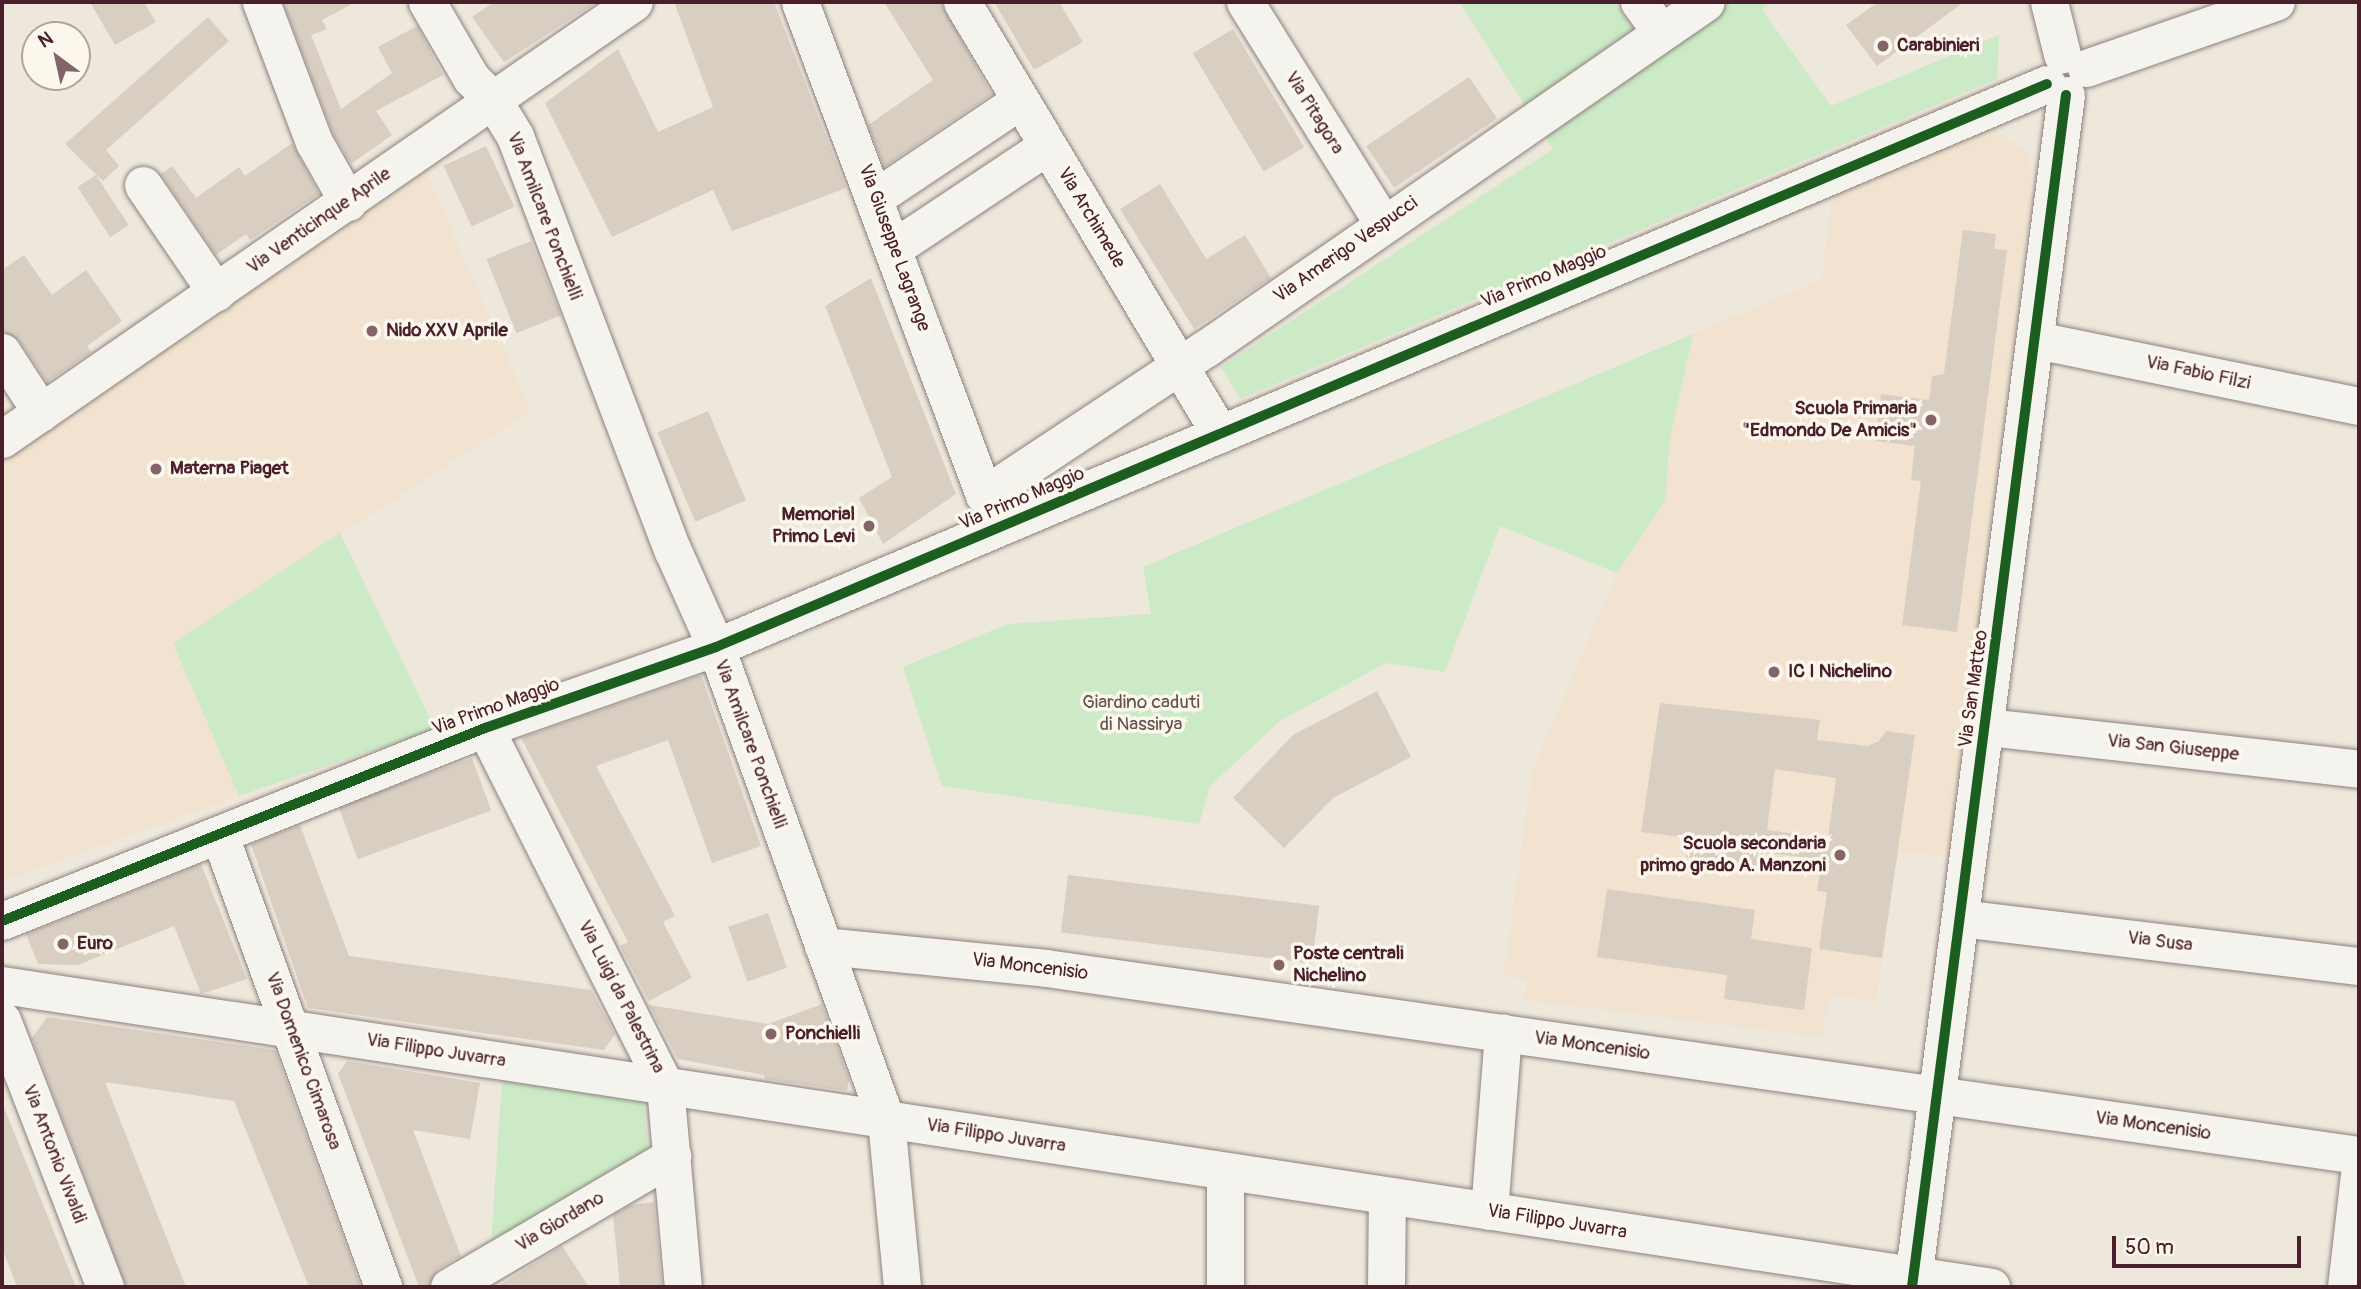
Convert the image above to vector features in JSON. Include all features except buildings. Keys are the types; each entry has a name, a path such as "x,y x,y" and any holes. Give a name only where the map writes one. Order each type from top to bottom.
{"street":[{"path":"261,2 314,142 348,201"},
{"name":"Via Amilcare Ponchielli","path":"427,2 471,78 493,100 515,136 673,551 716,648 886,1120 902,1287"},
{"name":"Via Venticinque Aprile","path":"2,439 634,2"},
{"name":"Via Giuseppe Lagrange","path":"800,2 895,247 984,495"},
{"name":"Via Archimede","path":"961,2 1220,434"},
{"name":"Via Pitagora","path":"1245,2 1383,224"},
{"path":"1639,2 1661,32"},
{"name":"Via Amerigo Vespucci","path":"984,495 1180,365 1706,2"},
{"name":"Via San Matteo","path":"1913,1282 2038,340 2065,75 2049,2"},
{"name":"Via Primo Maggio","path":"2,921 485,728 716,648 2065,75 2277,2"},
{"path":"876,197 1021,100"},
{"path":"895,247 1048,146"},
{"path":"143,185 216,292"},
{"name":"Via Fabio Filzi","path":"2038,340 2359,406"},
{"path":"2,352 41,412"},
{"name":"Via San Giuseppe","path":"1987,727 2359,769"},
{"name":"Via Luigi da Palestrina","path":"485,728 665,1086 684,1287"},
{"name":"Via Domenico Cimarosa","path":"220,836 293,1030 383,1287"},
{"name":"Via Susa","path":"1961,918 2359,966"},
{"name":"Via Moncenisio","path":"823,946 1035,966 2359,1156"},
{"name":"Via Filippo Juvarra","path":"2,985 1489,1211 1913,1282 1991,1287"},
{"name":"Via Antonio Vivaldi","path":"2,1020 105,1287"},
{"path":"1489,1211 1503,1033"},
{"name":"Via Giordano","path":"449,1287 671,1156"},
{"path":"1225,1171 1225,1287"},
{"path":"2346,1287 2359,1175"},
{"path":"1387,1196 1387,1287"}],"shaded area":[{"name":"IC I Nichelino","path":"1993,127 2029,156 2031,196 1949,855 1898,853 1876,1002 1830,995 1822,1037 1525,1000 1527,980 1504,975 1532,771 1617,573 1665,501 1670,438 1693,334 1822,279 1832,195"},
{"path":"425,170 531,411 173,643 239,796 2,881 2,461"}],"green space":[{"path":"1459,2 1614,2 1654,57 1729,2 1772,2 1762,10 1831,106 1999,35 1997,79 1240,399 1221,367 1553,149"},
{"name":"Giardino caduti di Nassirya","path":"1693,334 1670,438 1665,501 1617,573 1500,526 1445,672 1386,663 1280,721 1210,786 1199,824 942,786 903,667 1008,624 1151,614 1143,567"},
{"path":"340,533 435,729 239,796 173,643"},
{"path":"502,1080 643,1102 649,1159 491,1246"}],"cycle path":[{"path":"2,921 485,728 716,647 2047,84"},
{"path":"1912,1287 2066,95"}],"place":[{"name":"Carabinieri","path":"1883,46"},
{"name":"Nido XXV Aprile","path":"372,331"},
{"name":"Scuola Primaria \"Edmondo De Amicis\"","path":"1931,420"},
{"name":"Materna Piaget","path":"156,469"},
{"name":"Memorial Primo Levi","path":"869,526"},
{"name":"IC I Nichelino","path":"1774,672"},
{"name":"Scuola secondaria primo grado A. Manzoni","path":"1840,855"},
{"name":"Euro","path":"63,944"},
{"name":"Poste centrali Nichelino","path":"1279,965"},
{"name":"Ponchielli","path":"771,1034"}]}
